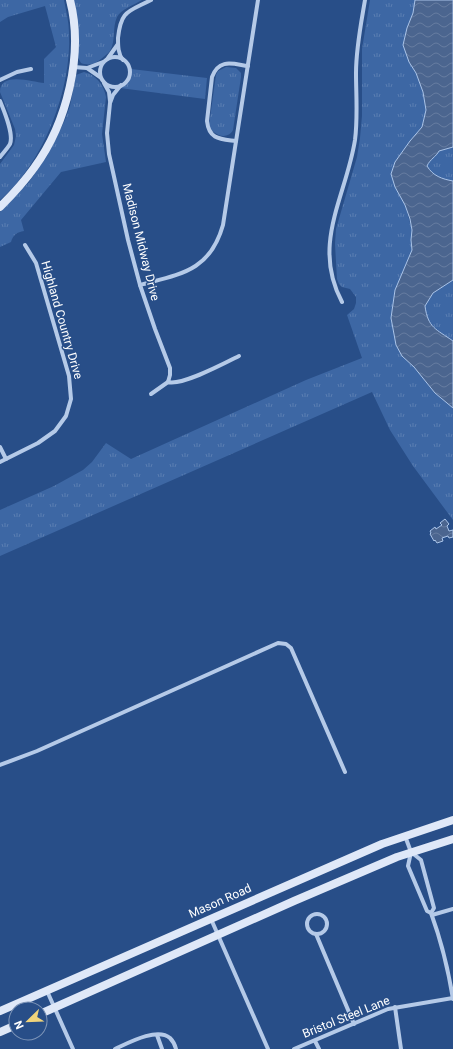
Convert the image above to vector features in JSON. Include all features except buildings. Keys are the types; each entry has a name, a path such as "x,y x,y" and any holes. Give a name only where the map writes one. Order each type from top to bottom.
{"main road":[{"path":"0,207 35,168 57,129 65,106 73,67 74,26 70,0"},
{"name":"Mason Road","path":"0,1011 382,844 453,820"},
{"path":"48,1011 218,935 411,852 453,839"}],"street":[{"path":"87,68 112,86 122,85 128,78 129,69 120,54 118,43 119,24 123,17 129,12 151,0"},
{"path":"140,285 167,278 193,268 202,263 215,247 223,225 258,0"},
{"path":"342,302 332,280 330,243 334,216 347,174 355,139 357,52 359,32 366,0"},
{"path":"103,80 100,70 118,43"},
{"path":"73,67 87,68 116,57 124,61"},
{"path":"236,141 215,137 210,134 207,121 212,77 214,70 223,64 229,63 248,66"},
{"path":"0,80 17,72 31,69"},
{"name":"Madison Midway Drive","path":"103,80 109,92 110,103 107,133 108,148 128,240 140,285 170,368 168,382"},
{"name":"Madison Midway Drive","path":"110,103 113,94 122,85"},
{"path":"0,101 11,137 10,143 0,157"},
{"name":"Highland Country Drive","path":"0,462 38,443 55,431 66,416 71,399 69,376 36,263 25,245"},
{"path":"151,394 168,382 174,383 182,381 239,356"},
{"path":"0,447 6,459"},
{"path":"0,765 37,751 278,643 286,644 291,648 345,772"},
{"path":"405,836 411,852 421,860 434,908 432,914 446,958 453,998"},
{"path":"411,852 408,866 427,911 432,914 453,909"},
{"path":"316,934 324,931 326,927 324,918 317,914 313,915 308,922 309,930 316,934 354,1024"},
{"path":"211,919 268,1049"},
{"path":"47,991 73,1049"},
{"name":"Bristol Steel Lane","path":"294,1049 394,1007 453,998"},
{"path":"394,1007 401,1049"},
{"path":"116,1049 149,1034 166,1035 171,1039 176,1049"},
{"path":"157,1035 162,1049"},
{"path":"315,1040 319,1049"}],"green space":[{"path":"0,0 64,0 68,21 69,55 66,78 60,101 42,146 29,167 15,185 0,200 0,164 14,145 16,136 15,129 0,92 1,86 5,82 18,79 44,83 44,59 56,47 45,6 8,17 0,22"},
{"path":"74,0 142,0 125,9 117,17 113,43 110,51 99,61 84,64 81,63 77,56"},
{"path":"370,0 415,0 413,13 407,28 409,62 416,73 423,92 426,110 422,127 395,162 412,230 412,250 395,290 391,318 402,356 414,367 435,393 453,408 453,520 413,466 390,430 372,392 0,556 0,510 54,486 83,470 92,462 106,443 131,459 306,380 362,358 347,315 354,309 356,297 350,289 342,287 337,279 335,244 336,229 357,157 360,138 362,116 362,49"},
{"path":"226,67 236,68 241,73 241,77 233,130 224,136 213,132 209,125 216,75 218,71"},
{"path":"131,69 207,78 205,99 120,88 129,79"},
{"path":"84,72 92,75 101,84 106,97 102,134 106,162 61,172 21,220 24,231 17,233 11,242 0,247 0,212 29,182 47,156 64,122 70,106 76,75"},
{"path":"453,147 453,181 438,176 427,166 439,151"},
{"path":"453,280 453,341 431,324 426,313 425,306 433,293"}],"water":[{"path":"415,0 453,0 453,147 439,151 427,166 438,176 453,181 453,280 433,293 425,306 428,319 431,324 453,341 453,408 435,393 414,367 402,356 396,345 391,318 395,290 412,250 412,230 405,205 395,187 391,174 395,162 422,127 426,110 423,92 403,45 407,28 413,13"},
{"path":"445,519 449,524 447,526 449,531 453,530 453,537 449,538 448,536 442,538 443,541 437,543 435,540 434,541 430,531 435,527 436,529 442,525 440,523"}]}
